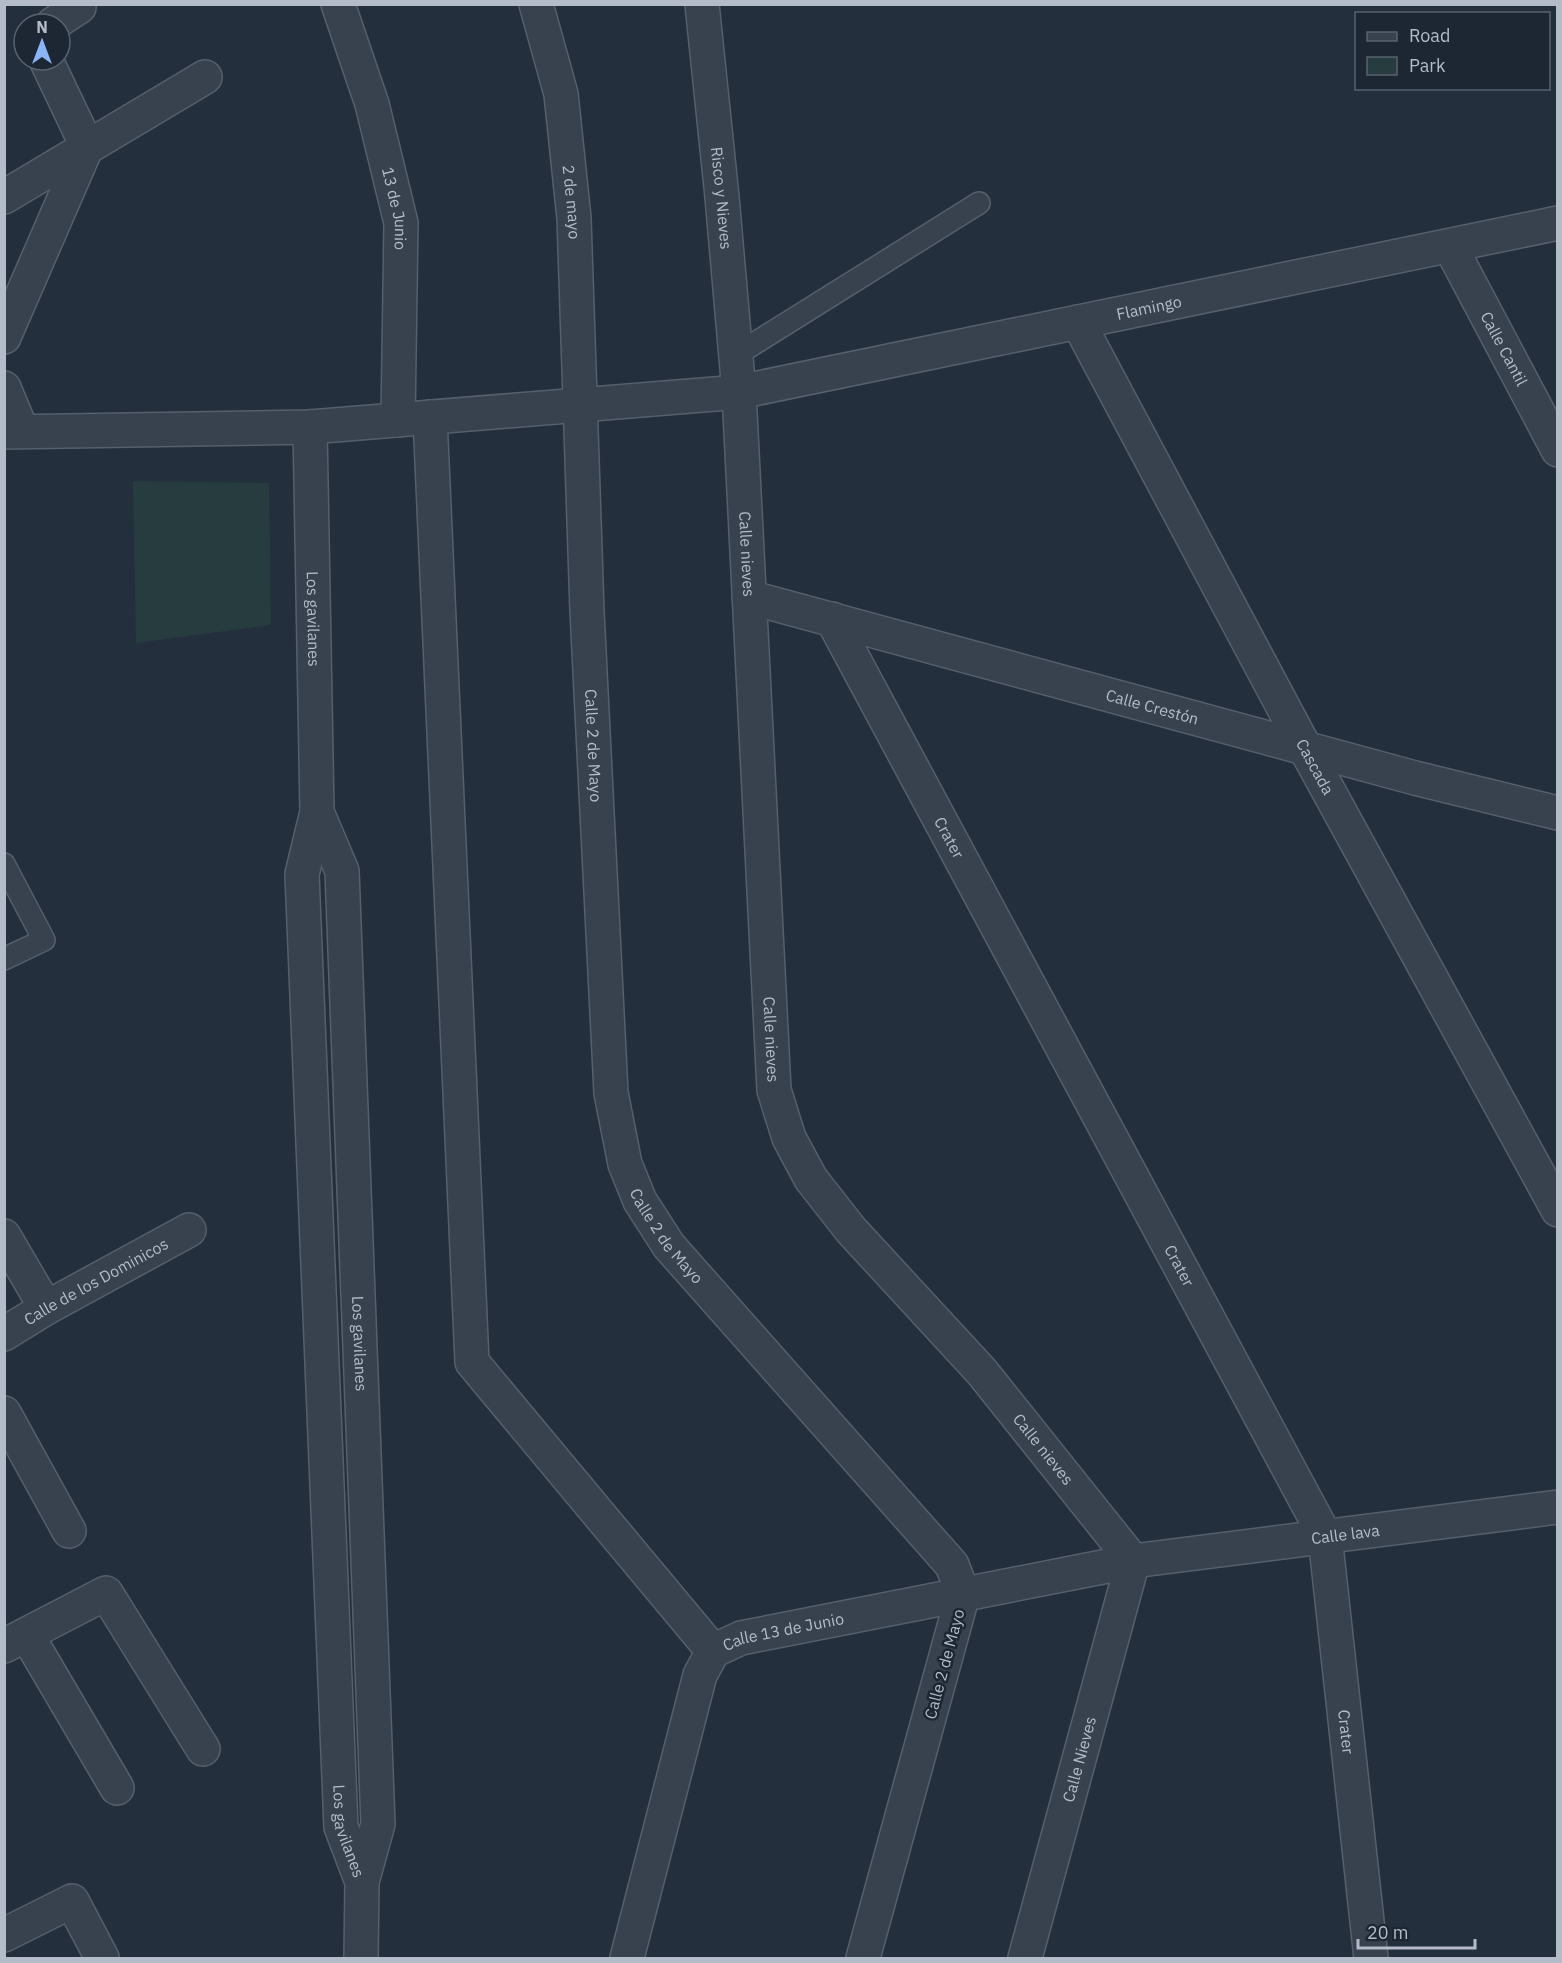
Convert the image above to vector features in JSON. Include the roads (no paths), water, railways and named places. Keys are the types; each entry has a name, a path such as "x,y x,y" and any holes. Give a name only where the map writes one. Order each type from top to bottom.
{"street":[{"name":"13 de Junio","path":"338,4 372,104 401,223 472,1362 713,1652"},
{"name":"2 de mayo","path":"536,4 561,94 574,218 581,405"},
{"name":"Risco y Nieves","path":"702,4 739,392"},
{"path":"4,337 87,146 52,72"},
{"path":"4,197 204,77"},
{"name":"Flamingo","path":"13,431 310,427 739,392 1557,224"},
{"name":"Calle Cantil","path":"1450,246 1557,450"},
{"name":"Cascada","path":"1078,322 1305,748 1557,1210"},
{"path":"4,388 13,431"},
{"name":"Calle nieves","path":"739,392 774,1090 789,1138 811,1179 851,1230 982,1372 1133,1561"},
{"name":"Calle 2 de Mayo","path":"581,405 587,611 611,1093 625,1164 640,1201 669,1246 952,1566 963,1594 863,1959"},
{"name":"Los gavilanes","path":"310,427 317,812 302,874 341,1827 362,1882"},
{"name":"Calle Crestón","path":"749,597 1305,748 1557,813"},
{"name":"Crater","path":"832,620 1325,1536 1371,1959"},
{"name":"Los gavilanes","path":"317,812 342,871 378,1824 362,1882"},
{"path":"316,1215 355,1215"},
{"name":"Calle de los Dominicos","path":"4,1334 46,1308 189,1230"},
{"path":"4,1236 46,1308"},
{"path":"4,1413 69,1531"},
{"name":"Calle lava","path":"1133,1561 1557,1507"},
{"name":"Calle 13 de Junio","path":"627,1959 700,1675 713,1652 741,1638 1133,1561"},
{"name":"Calle Nieves","path":"1025,1959 1133,1561"},
{"path":"117,1788 16,1640 106,1593 203,1749"},
{"path":"361,1959 362,1882"},
{"path":"4,1935 72,1901 102,1959"}],"lane":[{"path":"736,355 979,203"},
{"path":"4,864 45,940 4,959"}]}
